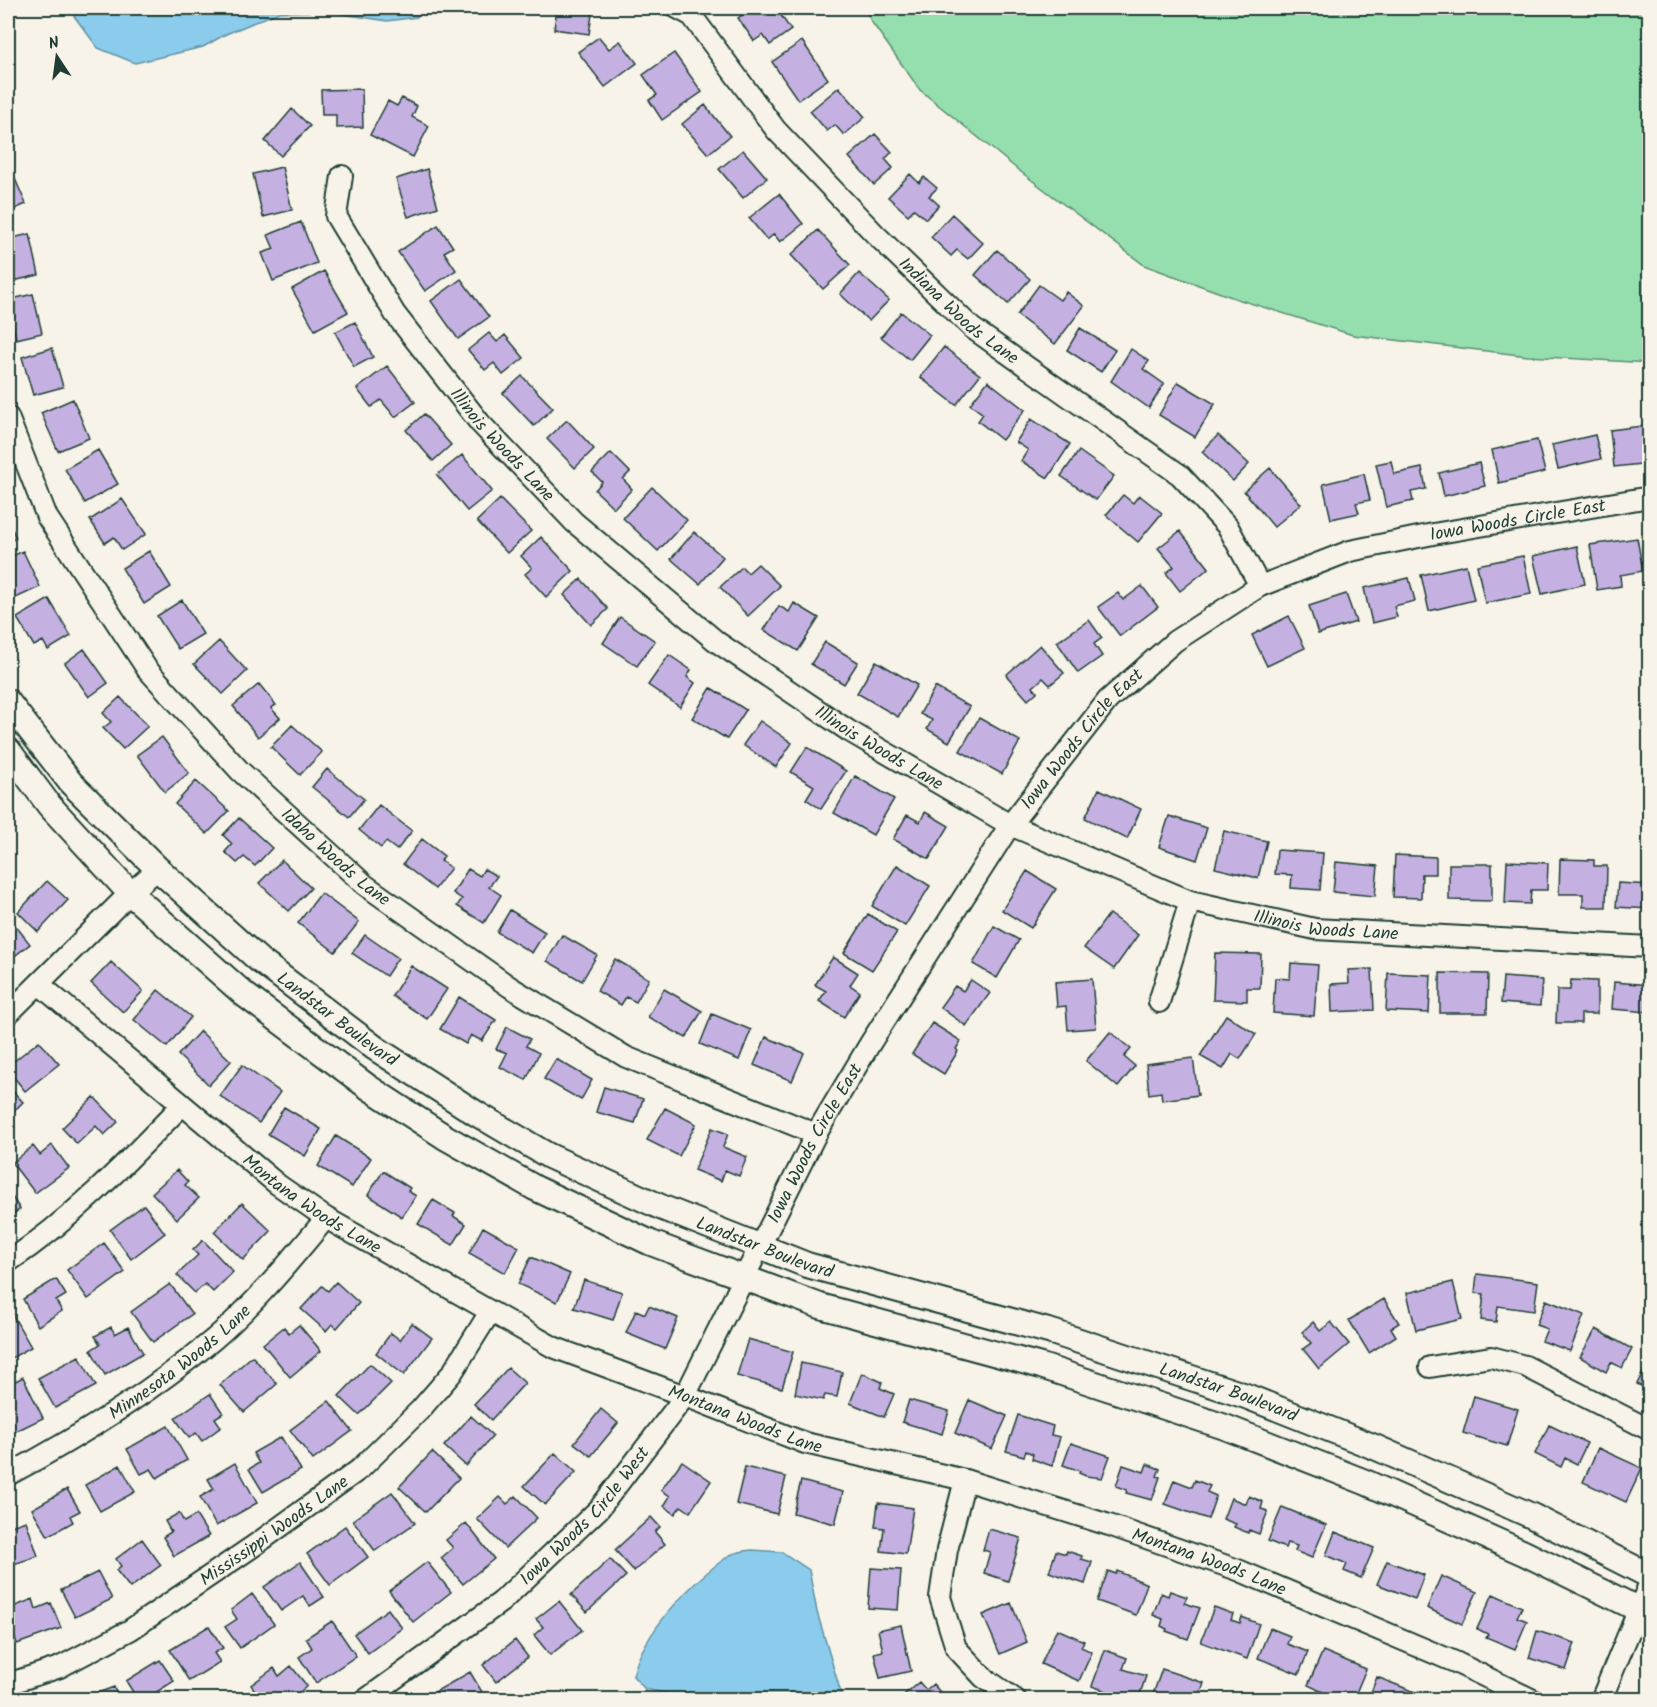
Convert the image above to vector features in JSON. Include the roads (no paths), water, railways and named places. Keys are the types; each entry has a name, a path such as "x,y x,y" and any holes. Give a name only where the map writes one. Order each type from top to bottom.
{"street":[{"name":"Indiana Woods Lane","path":"678,8 692,16 776,130 875,234 972,328 1180,475 1228,527 1260,586"},
{"name":"Illinois Woods Lane","path":"342,176 336,216 395,314 480,423 574,522 717,642 849,731 1010,825 1190,901 1316,930 1650,947"},
{"name":"Idaho Woods Lane","path":"8,417 47,517 147,669 240,771 365,885 510,987 626,1057 816,1134"},
{"name":"Iowa Woods Circle East","path":"743,1278 816,1134 874,1036 1010,825 1108,700 1175,641 1260,586 1350,551 1433,534 1650,497"},
{"name":"Landstar Boulevard","path":"8,702 70,783 158,869 259,960 375,1048 477,1114 549,1156 663,1208 807,1265 1052,1332 1246,1396 1377,1448 1532,1516 1650,1576"},
{"name":"Landstar Boulevard","path":"8,750 49,806 130,893 245,995 369,1087 445,1137 535,1188 651,1243 820,1306 1041,1366 1225,1427 1365,1482 1524,1553 1644,1612"},
{"path":"8,1014 130,893 158,869"},
{"path":"1159,1002 1190,901"},
{"name":"Montana Woods Lane","path":"39,984 277,1184 326,1218 553,1347 805,1443 965,1480 1238,1570 1455,1662 1533,1700"},
{"path":"8,1262 43,1239 117,1173 182,1105"},
{"name":"Minnesota Woods Lane","path":"8,1475 62,1446 141,1396 215,1338 274,1280 326,1218"},
{"name":"Iowa Woods Circle West","path":"365,1700 501,1602 599,1509 685,1396 743,1278"},
{"name":"Mississippi Woods Lane","path":"8,1684 60,1667 130,1630 255,1545 360,1469 420,1410 452,1373 490,1312"},
{"path":"1430,1367 1491,1357 1525,1366 1650,1430"},
{"path":"965,1480 947,1550 940,1597 956,1648 983,1677 1016,1700"},
{"path":"1600,1700 1644,1612 1650,1582"}],"water":[{"path":"75,8 420,8 417,17 387,21 324,11 279,12 226,34 203,47 135,63 98,48 74,16"},
{"path":"752,1550 782,1552 809,1570 817,1612 841,1699 695,1699 645,1689 633,1676 638,1659 671,1608 716,1565 732,1554"}]}
